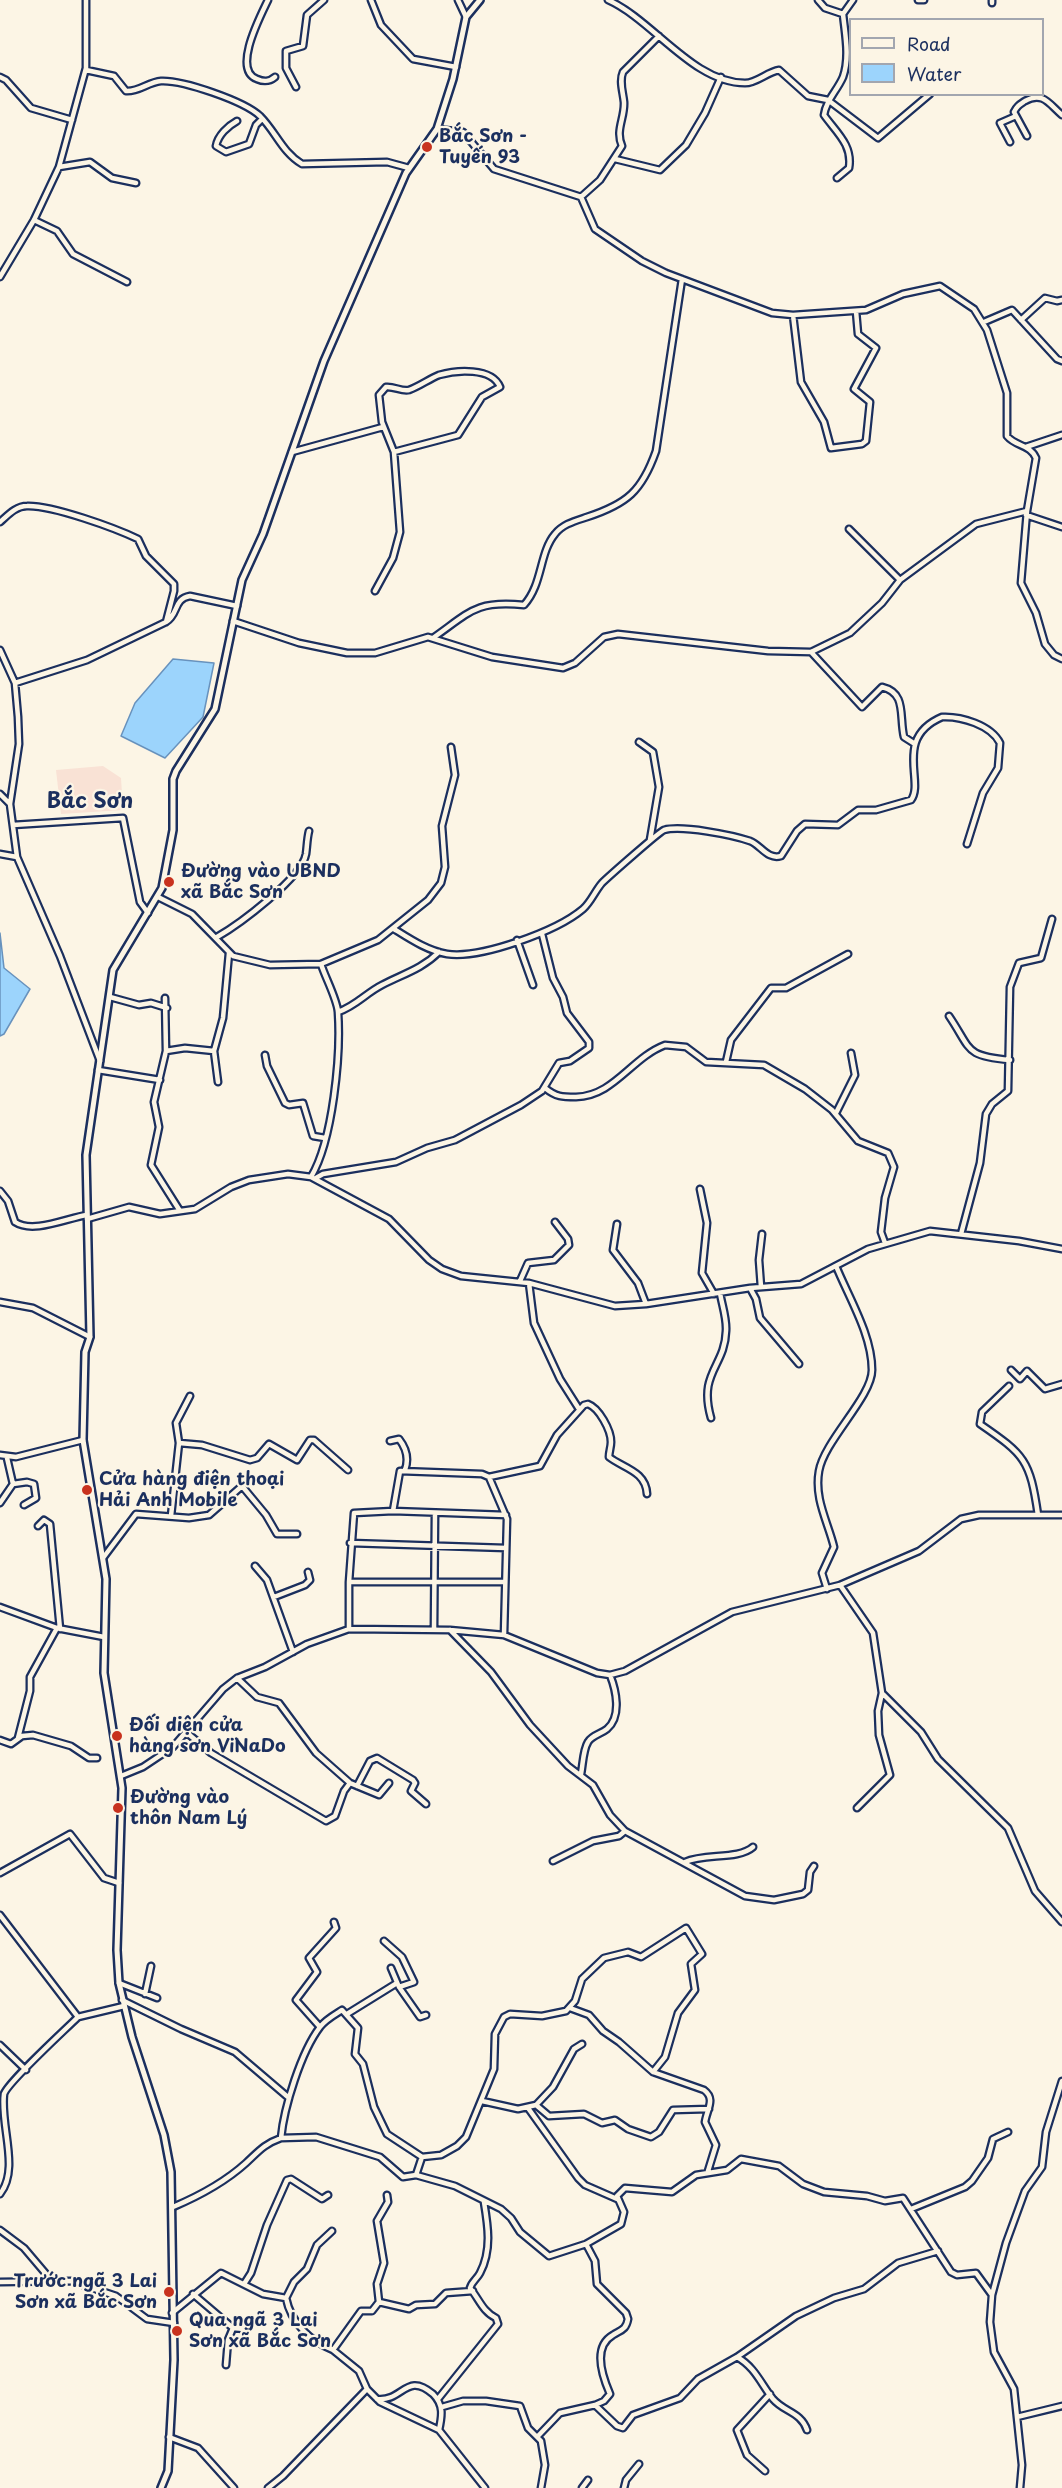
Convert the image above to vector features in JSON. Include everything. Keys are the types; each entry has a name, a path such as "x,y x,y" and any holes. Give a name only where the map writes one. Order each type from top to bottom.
{"street":[{"path":"0,278 34,220 59,167 86,70 86,0"},
{"path":"268,0 246,59 246,70 251,77 263,81 275,77"},
{"path":"296,87 285,68 286,51 303,46 307,15 324,0"},
{"path":"371,0 380,22 413,59 456,67"},
{"path":"458,0 466,17"},
{"path":"161,2488 168,2471 174,2360 172,2207 167,2147 119,1983 117,1950 121,1776 107,1695 104,1637 106,1587 103,1558 83,1440 85,1352 90,1338 86,1155 115,964 158,897 169,862 173,830 173,779 215,709 242,580 263,534 324,361 409,168 436,129 456,67 466,17 480,0"},
{"path":"608,0 636,17 685,59 721,77 747,83 779,70 807,96 828,100 878,138 928,96"},
{"path":"818,0 825,8 843,15"},
{"path":"837,178 849,168 850,160 846,142 824,115 828,100 844,72 847,40 843,15 853,0"},
{"path":"918,0 924,0"},
{"path":"581,196 600,180 622,146 618,133 624,106 621,77 628,66 659,36"},
{"path":"86,70 114,76 126,92 143,89 162,81 188,85 231,98 247,105 262,118 281,147 302,164 387,162 409,168"},
{"path":"0,77 6,80 31,108 72,120"},
{"path":"615,159 660,170 686,145 705,113 721,77"},
{"path":"1027,136 1016,116 1016,107 1032,96"},
{"path":"1037,96 1046,98 1062,115"},
{"path":"1010,142 1000,123 1016,116"},
{"path":"237,121 226,129 216,142 216,146 226,152 249,144 256,125 262,118"},
{"path":"436,129 464,132 490,165 499,171 581,196"},
{"path":"59,167 90,162 112,178 136,183"},
{"path":"581,196 591,224 600,233 642,261 682,279 772,313 793,315 856,311 871,308 903,294 940,286 968,303 984,322 1007,393 1007,436 1014,443 1034,453 1036,463 1027,513 1021,583 1036,613 1045,644 1054,655 1062,659"},
{"path":"34,220 57,231 73,254 127,282"},
{"path":"433,638 476,607 489,604 524,605 536,588 554,535 572,522 625,501 646,477 656,451 682,279"},
{"path":"1021,320 1045,298 1062,300"},
{"path":"984,322 1008,309 1014,311 1057,359 1062,361"},
{"path":"793,315 801,382 824,422 831,448 862,444 866,441 870,402 854,389 876,348 858,334 856,311"},
{"path":"375,591 393,558 400,532 394,452 383,427 378,398 386,387 411,389 442,374 468,372 483,374 498,382 500,387 479,401 458,435 394,452"},
{"path":"292,452 383,427"},
{"path":"1026,447 1062,435"},
{"path":"0,522 14,510 28,506 75,517 138,539 146,556 174,584 166,622"},
{"path":"233,621 309,646 356,655 375,653 421,638 433,638 492,657 563,668 575,663 604,638 618,634 768,651 811,652 850,633 882,603 900,580 980,522 1027,513 1062,527"},
{"path":"849,529 900,580"},
{"path":"15,683 87,660 166,622 174,614 178,601 187,596 237,606"},
{"path":"0,650 15,683 19,744 10,804 17,857 60,956 100,1061"},
{"path":"811,652 818,663 862,707 882,687 897,694 900,701 904,737 915,744"},
{"path":"394,929 439,952 456,954 482,952 542,934 581,910 606,880 650,840 666,830 680,829 749,841 773,857 781,856 805,824 838,825 858,810 876,810 910,800 915,792 912,766 915,744 929,724 942,717 976,724 999,739 1001,749 998,768 983,793 967,844"},
{"path":"639,742 652,752 659,787 650,840"},
{"path":"158,897 192,914 217,937 229,953 237,958 270,965 321,964 378,940 432,896 444,875 442,826 456,768 451,747"},
{"path":"0,794 10,804"},
{"path":"13,825 120,816 125,821 140,902 148,913"},
{"path":"217,937 242,922 279,891 305,857 309,831"},
{"path":"0,854 17,857"},
{"path":"961,1234 972,1185 980,1163 986,1114 992,1104 1008,1091 1011,983 1019,963 1041,958 1052,919"},
{"path":"313,1177 396,1162 432,1146 455,1140 521,1106 545,1088 556,1065 570,1061 590,1046 567,1013 563,997 553,978 542,934"},
{"path":"517,940 520,956 532,985"},
{"path":"338,1012 358,1004 382,985 424,966 439,952"},
{"path":"218,1082 214,1051 223,1018 229,953"},
{"path":"726,1062 731,1040 771,988 786,988 848,954"},
{"path":"313,1177 325,1138 339,1044 338,1012 321,964"},
{"path":"110,997 139,1005 150,1003 167,1008"},
{"path":"165,998 167,1008 166,1052 154,1106 159,1131 151,1165 180,1211"},
{"path":"949,1016 963,1041 973,1053 978,1056 1010,1060"},
{"path":"545,1088 561,1097 592,1096 610,1086 626,1071 664,1045 686,1047 703,1061 764,1065 805,1089 836,1113 858,1141 883,1150 894,1162 880,1232 885,1243"},
{"path":"166,1052 185,1048 214,1051"},
{"path":"836,1113 855,1075 852,1053"},
{"path":"266,1055 267,1066 285,1103 289,1105 303,1103 313,1136 325,1138"},
{"path":"98,1070 160,1080"},
{"path":"0,1191 8,1201 15,1222 21,1225 49,1224 129,1208 156,1214 200,1208 231,1187 249,1180 288,1174 313,1177 388,1220 429,1260 442,1269 461,1276 529,1282 608,1305 646,1304 750,1288 801,1284 861,1252 930,1231 1062,1249"},
{"path":"700,1189 707,1222 702,1273 717,1293 726,1332 706,1387 706,1401 711,1418"},
{"path":"520,1281 528,1263 554,1260 568,1245 568,1239 555,1222"},
{"path":"617,1224 612,1240 613,1250 638,1283 646,1304"},
{"path":"761,1287 759,1260 762,1234"},
{"path":"827,1589 822,1573 834,1547 821,1509 818,1473 851,1410 867,1388 872,1371 865,1336 836,1266"},
{"path":"529,1282 534,1323 561,1379 579,1409"},
{"path":"750,1288 756,1299 760,1318 799,1364"},
{"path":"0,1302 33,1308 90,1338"},
{"path":"1011,1370 1020,1379 1027,1371 1045,1389 1062,1384"},
{"path":"1009,1386 982,1412 980,1424 1010,1444 1028,1466 1033,1481 1038,1515"},
{"path":"171,1516 178,1443 177,1418 190,1396"},
{"path":"393,1511 398,1474 405,1470 482,1474 489,1477 540,1466 557,1435 579,1409 588,1404 594,1407 610,1437 609,1457 629,1467 644,1481 647,1494"},
{"path":"390,1441 399,1439 404,1446 407,1461 405,1470"},
{"path":"0,1455 7,1458 83,1440"},
{"path":"178,1443 202,1445 250,1460 257,1458 269,1444 297,1460 310,1440 314,1440 348,1470"},
{"path":"0,1503 13,1484 7,1458"},
{"path":"489,1477 506,1515 504,1635"},
{"path":"13,1484 27,1482 34,1484 36,1498 24,1505"},
{"path":"103,1558 136,1514 197,1518 209,1515 242,1486 266,1515 277,1534 297,1534"},
{"path":"349,1629 350,1543 354,1513 393,1511 506,1515"},
{"path":"434,1630 435,1513"},
{"path":"121,1776 154,1761 178,1742 223,1689 237,1678 321,1638 349,1629 450,1630 504,1635 597,1673 610,1675 625,1671 732,1612 840,1585 919,1551 954,1524 969,1516 1062,1515"},
{"path":"18,1738 30,1691 30,1677 58,1629 50,1524 44,1520 38,1526"},
{"path":"350,1543 506,1548"},
{"path":"255,1566 267,1580 293,1652"},
{"path":"274,1597 305,1585 310,1580 308,1572"},
{"path":"349,1582 505,1582"},
{"path":"840,1585 873,1633 882,1693 878,1711 879,1735 890,1775 857,1808"},
{"path":"0,1607 58,1629 104,1637"},
{"path":"450,1630 490,1672 530,1725 568,1766 581,1774 596,1789 610,1815 625,1832 685,1862 739,1894 774,1900 806,1893 814,1866"},
{"path":"581,1774 587,1743 592,1737 606,1729 614,1716 616,1695 610,1675"},
{"path":"237,1678 257,1697 279,1703 316,1753 350,1783 379,1795 389,1783"},
{"path":"882,1693 921,1732 938,1759 1008,1828 1032,1886 1062,1922"},
{"path":"186,1732 211,1753 326,1821 335,1816 344,1791 350,1783"},
{"path":"0,1740 11,1744 18,1738 33,1735 71,1746 89,1758 97,1758"},
{"path":"357,1786 368,1764 376,1758 413,1780 415,1783 411,1791 426,1804"},
{"path":"553,1861 593,1841 619,1836 625,1832"},
{"path":"0,1873 70,1834 104,1878 119,1883"},
{"path":"685,1862 703,1856 743,1853 753,1847"},
{"path":"0,1916 78,2017"},
{"path":"320,2027 296,2001 317,1972 309,1958 335,1929 333,1922"},
{"path":"570,2008 582,1979 603,1958 628,1952 641,1957 681,1930 688,1929 702,1954 691,1964 695,1990 676,2017 666,2057 653,2072"},
{"path":"347,2014 398,1985 414,1982 402,1957 384,1941"},
{"path":"146,1994 151,1966"},
{"path":"391,1968 398,1985 420,2017 426,2015"},
{"path":"119,1983 157,1998"},
{"path":"0,2194 9,2171 2,2129 2,2104 5,2091 78,2017 123,2003 235,2052 289,2098"},
{"path":"280,2138 289,2098 320,2027 342,2010 358,2028 355,2054 363,2064 367,2086 380,2122 392,2138 422,2157 441,2155 462,2142 482,2101 494,2069 495,2034 504,2017 510,2014 546,2016 570,2008 589,2015 606,2033 653,2072 704,2090 711,2098 706,2126 716,2145 708,2171"},
{"path":"482,2101 515,2108 528,2108 536,2105 554,2087 573,2049 582,2044"},
{"path":"0,2045 26,2070"},
{"path":"1020,2488 1022,2465 1017,2417 1012,2383 994,2352 990,2322 992,2295 1006,2243 1026,2191 1042,2167 1046,2132 1062,2081"},
{"path":"536,2105 549,2116 587,2114 602,2123 615,2120 626,2128 651,2137 658,2132 673,2110 709,2109"},
{"path":"172,2207 204,2193 246,2163 264,2145 280,2138 316,2137 380,2157 403,2177 416,2175 455,2186 512,2218 518,2229 546,2255 586,2244 623,2221 624,2212 617,2199 585,2185 578,2178 528,2108"},
{"path":"911,2209 965,2187 988,2158 993,2139 1008,2132"},
{"path":"416,2175 422,2157"},
{"path":"617,2199 621,2190 628,2188 672,2192 696,2175 708,2171 728,2170 744,2158 779,2166 803,2184 819,2191 867,2196 885,2201 901,2197 954,2274 976,2273 992,2295"},
{"path":"244,2283 251,2273 267,2224 288,2180 291,2179 322,2199 328,2195"},
{"path":"333,2350 361,2311 372,2311 379,2302 377,2284 384,2263 377,2221 388,2202 387,2195"},
{"path":"438,2399 498,2324 496,2318 486,2313 470,2285 480,2273 489,2238 484,2202"},
{"path":"0,2230 24,2248 52,2281"},
{"path":"332,2231 317,2245 307,2269 296,2279 286,2298 290,2316 315,2340 333,2350 359,2371 368,2389 377,2399 439,2430 485,2488"},
{"path":"538,2436 561,2413 595,2405 604,2401 610,2394 601,2366 601,2354 607,2340 624,2330 628,2319 597,2284 595,2261 586,2244"},
{"path":"595,2405 617,2427 623,2428 633,2415 677,2400 698,2379 737,2357 796,2316 834,2298 864,2289 898,2264 938,2251"},
{"path":"172,2313 221,2273 263,2294 286,2298"},
{"path":"0,2282 71,2281 116,2296 147,2319 174,2323"},
{"path":"379,2302 410,2309 416,2305 435,2304 446,2293 473,2292"},
{"path":"193,2294 232,2328 244,2329"},
{"path":"226,2365 228,2340 232,2328"},
{"path":"737,2357 760,2378 776,2401 802,2419 807,2430"},
{"path":"377,2399 389,2398 419,2384 438,2399 442,2407 439,2430"},
{"path":"268,2488 283,2476 368,2389"},
{"path":"765,2471 747,2455 737,2430 770,2394"},
{"path":"442,2407 463,2401 518,2404 523,2410 528,2427 538,2436 545,2464 541,2488"},
{"path":"1017,2417 1062,2406"},
{"path":"169,2437 198,2448 234,2488"},
{"path":"624,2488 626,2480 639,2464"},
{"path":"582,2488 588,2480"}],"shaded area":[{"path":"103,766 121,778 123,810 61,814 56,770"}],"water":[{"path":"173,659 214,663 203,717 165,758 121,736 135,703"},
{"path":"0,933 4,968 30,989 4,1034 0,1036"}],"place":[{"name":"Bắc Sơn - Tuyến 93","path":"427,147"},
{"name":"Đường vào UBND xã Bắc Sơn","path":"169,882"},
{"name":"Cửa hàng điện thoại Hải Anh Mobile","path":"87,1490"},
{"name":"Đối diện cửa hàng sơn ViNaDo","path":"117,1736"},
{"name":"Đường vào thôn Nam Lý","path":"118,1808"},
{"name":"Trước ngã 3 Lai Sơn xã Bắc Sơn","path":"169,2292"},
{"name":"Qua ngã 3 Lai Sơn xã Bắc Sơn","path":"177,2331"}],"district":[{"name":"Bắc Sơn","path":"90,802"}]}
